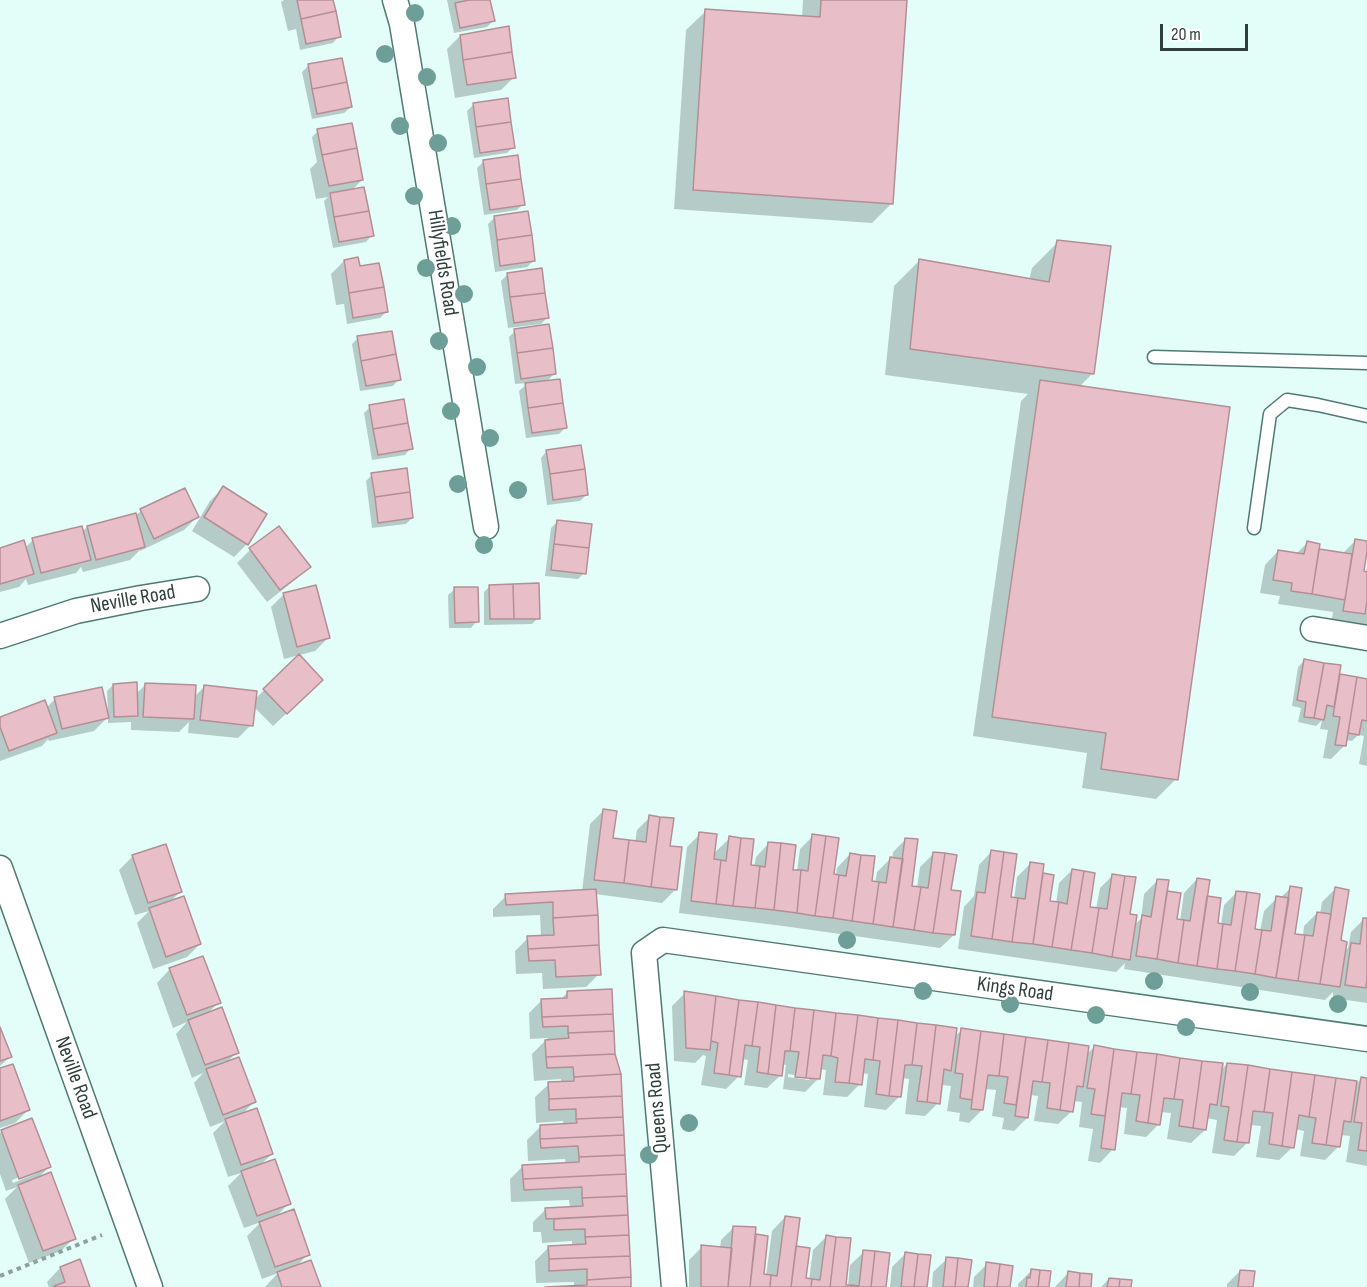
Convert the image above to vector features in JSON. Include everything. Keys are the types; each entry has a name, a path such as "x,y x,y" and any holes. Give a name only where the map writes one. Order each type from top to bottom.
{"street":[{"name":"Hillyfields Road","path":"395,0 402,24 486,527"},
{"name":"Neville Road","path":"0,636 76,611 197,589"},
{"path":"1314,629 1367,638"},
{"name":"Neville Road","path":"0,868 150,1287"},
{"name":"Kings Road","path":"663,940 1367,1039"},
{"name":"Queens Road","path":"663,940 644,953 674,1287"}],"lane":[{"path":"1154,357 1367,363"},
{"path":"1254,528 1270,414 1287,400 1367,417"}],"path":[{"path":"0,1276 128,1224"}],"building":[{"path":"297,0 333,0 336,11 301,19"},
{"path":"490,0 495,21 460,28 455,3"},
{"path":"821,0 907,0 893,204 693,190 705,9 820,17"},
{"path":"336,11 341,37 306,44 301,19"},
{"path":"509,26 512,52 463,60 460,35"},
{"path":"512,52 516,78 467,85 463,60"},
{"path":"342,58 347,82 312,89 308,64"},
{"path":"347,82 352,107 317,114 312,89"},
{"path":"508,98 511,122 476,127 473,103"},
{"path":"511,122 515,148 480,153 476,127"},
{"path":"352,123 357,148 322,155 317,129"},
{"path":"357,148 363,180 329,186 322,155"},
{"path":"518,155 521,179 486,184 483,160"},
{"path":"521,179 525,205 490,210 486,184"},
{"path":"364,187 369,211 334,217 330,193"},
{"path":"369,211 374,236 339,242 334,217"},
{"path":"528,211 532,235 497,240 494,216"},
{"path":"532,235 535,261 500,266 497,240"},
{"path":"1057,240 1111,246 1094,374 910,349 919,259 1049,282"},
{"path":"358,257 360,266 379,263 384,287 349,293 344,260"},
{"path":"542,268 545,293 510,297 507,273"},
{"path":"384,287 388,312 353,318 349,293"},
{"path":"545,293 549,318 514,323 510,297"},
{"path":"549,324 553,348 517,353 514,329"},
{"path":"392,331 396,354 361,361 357,336"},
{"path":"553,348 556,374 521,379 517,353"},
{"path":"396,354 401,380 366,386 361,361"},
{"path":"560,379 563,403 528,408 525,383"},
{"path":"1040,380 1230,407 1178,780 1101,769 1106,733 992,717"},
{"path":"404,399 408,423 373,429 369,405"},
{"path":"563,403 567,428 532,433 528,408"},
{"path":"408,423 413,449 378,455 373,429"},
{"path":"581,445 585,469 550,474 546,450"},
{"path":"407,468 410,492 375,497 371,473"},
{"path":"585,469 588,495 553,500 550,474"},
{"path":"223,486 267,514 248,545 204,517"},
{"path":"185,488 199,517 154,539 140,509"},
{"path":"410,492 413,518 378,523 375,497"},
{"path":"136,513 145,547 96,560 87,526"},
{"path":"557,520 592,524 589,548 554,544"},
{"path":"82,526 91,560 41,573 32,538"},
{"path":"279,526 311,567 280,590 249,548"},
{"path":"1355,539 1367,541 1364,571 1367,572 1365,614 1343,611"},
{"path":"24,540 34,574 0,584 0,548"},
{"path":"1307,541 1320,544 1312,594 1291,591 1292,583 1273,580 1278,550 1304,554"},
{"path":"554,544 589,548 586,574 551,570"},
{"path":"1319,549 1352,554 1345,600 1312,594"},
{"path":"539,583 540,619 514,619 513,584"},
{"path":"513,584 514,619 490,619 489,585"},
{"path":"316,585 330,638 297,647 283,593"},
{"path":"454,587 478,587 479,622 455,623"},
{"path":"299,654 323,680 287,714 263,689"},
{"path":"1304,659 1324,663 1314,718 1304,717 1306,702 1297,700"},
{"path":"1324,663 1341,665 1334,707 1327,705 1324,720 1314,718"},
{"path":"1340,674 1357,677 1346,746 1335,745 1340,717 1333,716"},
{"path":"1357,677 1367,679 1367,721 1362,720 1359,735 1348,733"},
{"path":"137,682 138,716 114,717 113,684"},
{"path":"145,683 196,685 194,719 143,717"},
{"path":"204,685 257,691 253,726 200,720"},
{"path":"102,687 109,718 62,729 54,697"},
{"path":"45,700 57,733 9,751 0,727 0,717"},
{"path":"603,809 617,811 613,838 629,840 624,883 594,880"},
{"path":"649,815 660,817 651,887 624,883 629,840 646,842"},
{"path":"660,817 674,818 670,846 682,847 677,890 651,887"},
{"path":"699,832 717,834 714,859 721,860 716,904 691,901"},
{"path":"812,834 826,836 815,916 797,913 801,870 808,871"},
{"path":"729,836 741,838 733,906 716,904 721,860 726,861"},
{"path":"826,836 839,838 834,874 839,875 833,918 815,916"},
{"path":"741,838 754,839 751,865 760,866 755,908 733,906"},
{"path":"905,838 918,839 912,886 921,887 914,930 893,927"},
{"path":"768,842 781,843 774,910 755,908 760,866 765,867"},
{"path":"781,843 796,845 793,870 801,870 797,913 774,910"},
{"path":"166,844 182,892 148,903 132,855"},
{"path":"991,850 1004,852 992,939 971,936 977,892 985,893"},
{"path":"933,852 945,853 933,933 914,930 921,887 928,888"},
{"path":"1004,852 1017,854 1011,897 1018,898 1012,942 992,939"},
{"path":"850,853 861,855 852,921 833,918 839,875 846,876"},
{"path":"945,853 957,855 951,890 961,891 955,935 933,933"},
{"path":"861,855 875,856 872,881 879,882 873,924 852,921"},
{"path":"890,857 903,859 893,927 873,924 879,882 886,883"},
{"path":"1030,862 1044,864 1033,944 1012,942 1018,898 1025,899"},
{"path":"1072,869 1084,871 1071,950 1052,947 1059,902 1067,904"},
{"path":"1084,871 1095,873 1090,907 1099,908 1092,953 1071,950"},
{"path":"1043,873 1054,875 1050,901 1059,902 1052,947 1033,944"},
{"path":"1112,874 1125,876 1112,957 1092,953 1099,908 1107,909"},
{"path":"1125,876 1136,877 1130,914 1137,915 1130,960 1112,957"},
{"path":"1197,878 1210,880 1197,966 1178,963 1184,920 1190,921"},
{"path":"1157,879 1169,880 1157,959 1136,956 1142,915 1151,917"},
{"path":"1290,886 1302,888 1295,934 1305,935 1298,981 1276,978"},
{"path":"1335,887 1349,890 1341,940 1347,942 1340,987 1320,984"},
{"path":"596,889 598,915 553,918 553,902 506,905 505,894"},
{"path":"1167,891 1181,893 1177,919 1184,920 1178,963 1157,959"},
{"path":"1236,891 1247,892 1235,971 1217,969 1223,924 1231,925"},
{"path":"1247,892 1260,894 1255,929 1262,930 1255,974 1235,971"},
{"path":"184,896 201,944 166,957 149,908"},
{"path":"1207,896 1221,898 1218,923 1223,924 1217,969 1197,966"},
{"path":"1276,896 1289,898 1276,978 1255,974 1262,930 1271,931"},
{"path":"1317,912 1331,914 1320,984 1298,981 1305,935 1313,936"},
{"path":"598,915 599,945 528,949 527,936 554,935 553,918"},
{"path":"1363,918 1367,918 1366,988 1345,985 1351,943 1360,944"},
{"path":"599,945 601,975 556,977 555,960 529,961 528,949"},
{"path":"203,956 221,1003 187,1015 169,968"},
{"path":"612,989 613,1014 542,1017 541,999 567,998 567,991"},
{"path":"684,991 716,996 710,1050 686,1048"},
{"path":"716,996 739,1000 729,1075 714,1073 718,1043 711,1041"},
{"path":"739,1000 758,1002 752,1046 745,1045 741,1077 729,1075"},
{"path":"758,1002 776,1005 768,1074 757,1072 760,1047 752,1046"},
{"path":"776,1005 795,1008 790,1051 785,1051 782,1076 768,1074"},
{"path":"222,1007 239,1053 205,1065 188,1020"},
{"path":"795,1008 814,1010 806,1078 795,1077 799,1052 790,1051"},
{"path":"814,1010 836,1013 831,1056 823,1055 820,1079 806,1078"},
{"path":"836,1013 858,1015 849,1083 835,1082 838,1058 831,1056"},
{"path":"613,1014 614,1031 568,1033 568,1026 543,1027 542,1017"},
{"path":"858,1015 878,1018 873,1060 865,1059 862,1085 849,1083"},
{"path":"878,1018 898,1020 889,1096 876,1094 880,1061 873,1060"},
{"path":"898,1020 917,1023 912,1065 905,1065 901,1097 889,1096"},
{"path":"917,1023 936,1025 927,1102 917,1101 922,1066 912,1065"},
{"path":"936,1025 957,1028 951,1071 944,1069 940,1104 927,1102"},
{"path":"0,1027 12,1057 0,1061"},
{"path":"961,1028 981,1031 972,1100 960,1098 963,1074 955,1073"},
{"path":"614,1031 615,1054 546,1057 545,1040 569,1038 568,1033"},
{"path":"981,1031 1004,1034 999,1076 988,1075 983,1110 971,1109"},
{"path":"1004,1034 1026,1037 1016,1105 1004,1103 1008,1077 999,1076"},
{"path":"1026,1037 1048,1040 1042,1082 1033,1081 1028,1118 1015,1116"},
{"path":"1048,1040 1069,1043 1060,1110 1047,1108 1050,1083 1042,1082"},
{"path":"1069,1043 1089,1046 1083,1087 1077,1086 1073,1112 1060,1110"},
{"path":"1094,1045 1114,1049 1105,1116 1091,1114 1095,1089 1087,1088"},
{"path":"1114,1049 1137,1052 1131,1094 1122,1093 1115,1150 1101,1148"},
{"path":"1137,1052 1157,1054 1148,1123 1136,1121 1140,1095 1131,1094"},
{"path":"615,1054 621,1074 574,1077 573,1067 547,1068 546,1057"},
{"path":"1157,1054 1180,1058 1174,1099 1164,1098 1160,1125 1148,1123"},
{"path":"239,1057 256,1102 223,1115 206,1069"},
{"path":"1180,1058 1202,1061 1193,1128 1179,1126 1183,1100 1174,1099"},
{"path":"1202,1061 1223,1063 1217,1105 1210,1104 1206,1130 1193,1128"},
{"path":"1227,1063 1248,1065 1237,1142 1224,1140 1229,1107 1221,1106"},
{"path":"13,1064 30,1110 0,1121 0,1068"},
{"path":"1248,1065 1270,1069 1264,1112 1253,1111 1249,1143 1237,1142"},
{"path":"1270,1069 1292,1072 1282,1146 1269,1144 1273,1113 1264,1112"},
{"path":"1292,1072 1315,1075 1309,1117 1299,1115 1294,1148 1282,1146"},
{"path":"621,1074 622,1096 549,1099 548,1082 574,1081 574,1077"},
{"path":"1315,1075 1336,1078 1326,1145 1312,1143 1316,1118 1309,1117"},
{"path":"1361,1077 1367,1078 1367,1151 1358,1150 1362,1123 1354,1122"},
{"path":"1336,1078 1357,1081 1351,1122 1344,1121 1340,1147 1326,1145"},
{"path":"622,1096 623,1117 576,1119 576,1109 549,1110 549,1099"},
{"path":"257,1108 273,1154 241,1165 225,1119"},
{"path":"623,1117 624,1135 540,1139 540,1125 577,1123 576,1119"},
{"path":"32,1118 51,1167 19,1179 1,1130"},
{"path":"624,1135 625,1155 579,1157 578,1146 541,1148 540,1139"},
{"path":"625,1155 626,1174 523,1179 522,1165 579,1162 579,1157"},
{"path":"275,1159 291,1204 257,1216 241,1171"},
{"path":"51,1172 76,1239 43,1251 18,1185"},
{"path":"626,1174 627,1196 582,1198 582,1187 524,1190 523,1179"},
{"path":"627,1196 628,1215 546,1219 545,1208 583,1206 582,1198"},
{"path":"294,1209 310,1255 275,1267 259,1222"},
{"path":"628,1215 629,1235 585,1237 585,1229 554,1230 554,1219"},
{"path":"785,1216 800,1218 791,1287 770,1287 771,1275 777,1276"},
{"path":"733,1226 756,1227 750,1287 728,1287"},
{"path":"756,1234 768,1236 764,1274 771,1275 770,1287 750,1287"},
{"path":"629,1235 630,1256 549,1259 548,1246 586,1244 585,1237"},
{"path":"826,1235 836,1237 830,1287 811,1287 812,1279 820,1280"},
{"path":"836,1237 851,1238 846,1285 851,1285 851,1287 830,1287"},
{"path":"701,1245 732,1248 728,1287 701,1287"},
{"path":"796,1246 810,1248 806,1278 812,1279 811,1287 791,1287"},
{"path":"863,1250 875,1251 871,1287 851,1287 851,1285 859,1286"},
{"path":"875,1251 890,1253 886,1287 871,1287"},
{"path":"905,1252 918,1254 914,1287 901,1287"},
{"path":"918,1254 931,1255 927,1287 914,1287"},
{"path":"630,1256 631,1277 587,1280 587,1269 549,1271 549,1259"},
{"path":"946,1257 958,1258 955,1287 943,1287"},
{"path":"958,1258 972,1260 968,1287 955,1287"},
{"path":"80,1259 90,1287 54,1287 65,1282 60,1267"},
{"path":"311,1260 321,1287 282,1287 277,1272"},
{"path":"986,1262 1000,1264 997,1287 984,1287"},
{"path":"1000,1264 1013,1266 1010,1287 997,1287"},
{"path":"1031,1269 1040,1270 1038,1287 1026,1287"},
{"path":"1040,1270 1051,1271 1049,1287 1038,1287"},
{"path":"1240,1270 1255,1271 1253,1287 1238,1287"},
{"path":"1068,1271 1080,1273 1079,1287 1066,1287"},
{"path":"1080,1273 1092,1274 1091,1287 1079,1287"},
{"path":"631,1277 631,1287 545,1287 587,1285 587,1280"},
{"path":"1109,1278 1120,1279 1119,1287 1107,1287"},
{"path":"1120,1279 1132,1280 1131,1287 1119,1287"}]}
